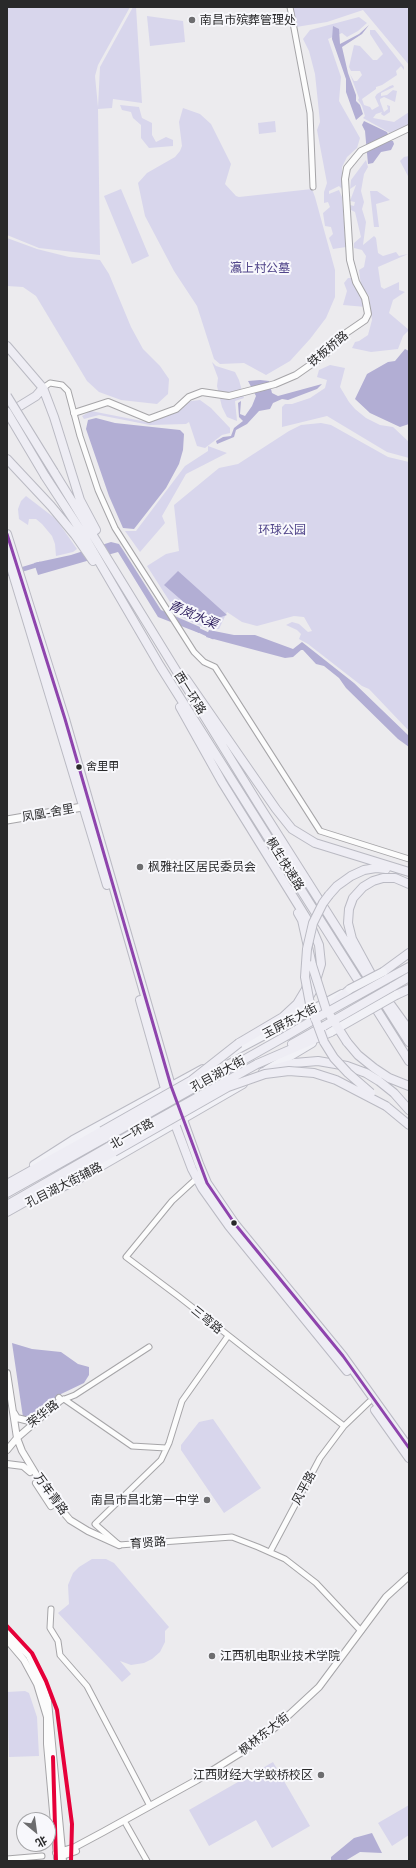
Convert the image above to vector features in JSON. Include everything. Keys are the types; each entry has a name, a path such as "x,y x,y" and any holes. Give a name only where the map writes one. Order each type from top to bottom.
{"highway":[{"path":"7,346 43,388 54,417 80,500 137,606"},
{"path":"7,408 34,391 43,388"},
{"path":"7,413 36,396 43,388"},
{"name":"西一环路","path":"7,396 159,644 376,989"},
{"name":"西一环路","path":"7,413 82,534 160,666"},
{"path":"7,459 51,506 75,535 129,614"},
{"path":"7,534 18,581 65,719 86,806 168,1088 174,1124 197,1178 212,1203 229,1226 347,1370 409,1458"},
{"path":"7,554 13,564"},
{"path":"159,644 198,694 276,809 292,829 315,844 409,872"},
{"path":"150,650 177,702 219,775 310,924 319,945 321,964 313,990 304,1005 280,1027"},
{"name":"枫生快速路","path":"160,666 409,1061"},
{"path":"269,857 302,920 312,965 326,1009 347,1042 358,1055 389,1078 409,1086"},
{"path":"409,872 376,868 364,870 351,876 337,886 323,903 313,923 307,949 305,977 310,1004 324,1042 334,1058 348,1073 409,1125"},
{"path":"409,884 395,878 383,878 373,881 363,887 353,898 349,909 348,923 352,939 368,967 376,989 409,1042"},
{"path":"385,975 409,953"},
{"path":"7,1184 104,1134 192,1080 239,1043 283,1017 297,1004 306,989 312,965"},
{"name":"孔目湖大街","path":"7,1194 104,1134 286,1036 385,975 409,967"},
{"name":"孔目湖大街","path":"257,1064 409,977"},
{"path":"396,995 409,988"},
{"path":"315,1019 350,989"},
{"path":"376,989 396,1011 409,1030"},
{"path":"257,1064 331,1032"},
{"path":"260,1074 294,1063 318,1061 347,1066 366,1073 379,1081 409,1110"},
{"name":"北一环路","path":"7,1205 112,1149 257,1064"},
{"path":"7,1213 112,1149 228,1087 265,1074 289,1071 314,1073 336,1080 386,1106"},
{"path":"168,1088 199,1164 218,1200 343,1356 409,1448"}],"main road":[{"name":"凤凰-舍里","path":"7,820 86,806"},
{"name":"玉屏东大街","path":"168,1088 350,989 385,975 409,957"},
{"path":"182,1120 396,995"},
{"path":"7,1184 73,1140 168,1088"},
{"name":"孔目湖大街辅路","path":"7,1213 76,1180 182,1120"}],"street":[{"path":"290,7 310,113 313,187"},
{"name":"铁板桥路","path":"74,413 108,402 149,419 176,409 189,398 202,392 229,396 275,384 296,375 326,354 346,334 365,320 368,314 365,298 356,282 350,260 345,179 347,168 361,151 409,128"},
{"path":"43,388 50,383 62,385 68,391 80,436 98,490 116,528 194,652 204,662 215,667 320,831 409,859"},
{"name":"三弯路","path":"197,1178 172,1201 126,1258 178,1296 344,1426"},
{"name":"育贤路","path":"228,1336 182,1401 161,1460 95,1524 119,1545 232,1538 270,1552 285,1559 316,1583 361,1631"},
{"path":"62,1399 75,1395 149,1347"},
{"name":"万年青路","path":"7,1372 16,1438 22,1451 55,1505 70,1520 88,1531 119,1545"},
{"name":"万年青路","path":"7,1386 19,1454 52,1506 67,1523 116,1548 119,1545"},
{"name":"荣华路","path":"7,1450 16,1438 38,1416 59,1398 62,1399"},
{"path":"62,1399 132,1446 166,1448"},
{"name":"荣华路","path":"7,1446 62,1399"},
{"path":"344,1426 370,1402"},
{"path":"13,1411 17,1418 22,1420 29,1421 38,1416"},
{"name":"风平路","path":"270,1552 320,1458 344,1426"},
{"path":"7,1464 23,1466 30,1472"},
{"name":"枫林东大街","path":"60,1857 75,1847 198,1780 250,1747 278,1725 319,1687 386,1597 409,1576"},
{"name":"枫林东大街","path":"60,1857 76,1851 126,1824 252,1750 280,1728 321,1689 337,1670 388,1598 409,1581"},
{"path":"51,1609 50,1628 58,1641 60,1655 87,1686 150,1806"},
{"path":"7,1633 29,1656 41,1680 48,1701 60,1857"},
{"path":"7,1640 24,1660 37,1684 47,1717 47,1744 60,1857"},
{"path":"126,1824 147,1861"},
{"path":"7,1859 42,1856"}],"green space":[{"path":"7,7 130,7 98,65 95,76 98,107 100,67 133,7 136,7 142,103 113,99 112,108 98,109 100,255 39,248 7,235"},
{"path":"293,7 409,7 409,65 363,10 327,22 296,27"},
{"path":"147,16 183,21 185,42 150,46"},
{"path":"359,17 367,23 358,31 347,37 342,33 328,39 341,77 339,101 360,138 357,148 347,157 342,167 342,189 339,186 329,191 329,194 339,190 342,197 346,247 333,249 329,238 333,234 331,227 325,226 323,213 330,207 328,202 324,203 324,192 327,183 317,130 320,122 315,74 309,51 303,39 310,30"},
{"path":"370,30 375,30 404,67 404,70 401,66 396,71 397,75 382,85 376,87 376,89 362,99 364,105 370,107 372,110 379,106 375,97 377,94 393,85 394,87 381,93 381,96 387,95 393,90 397,91 395,102 384,97 380,99 384,112 388,109 387,105 390,106 390,112 384,116 381,114 382,112 376,114 373,118 394,122 409,112 409,125 390,133 363,118 365,116 362,106 358,100 359,98 350,74 354,81 357,81 362,75 360,71 351,71 349,67 354,45 360,46 373,60 377,60 383,54 370,34"},
{"path":"120,105 139,107 142,118 152,123 152,135 156,142 166,137 173,140 173,146 149,148 141,138 141,125 133,118 131,112 122,110"},
{"name":"瀛上村公墓","path":"183,108 200,114 211,124 231,164 225,184 236,196 239,197 312,189 315,197 335,270 335,297 326,318 310,339 290,361 266,375 244,363 220,364 214,359 197,306 174,271 145,216 138,183 147,173 175,157 180,151 182,146 179,122"},
{"path":"275,121 276,132 259,134 258,123"},
{"path":"409,156 409,178 400,161 404,157"},
{"path":"366,160 368,167 364,174 361,191 364,202 362,209 366,222 363,245 374,236 376,238 378,253 383,256 396,252 399,256 408,254 378,267 381,287 384,289 399,282 399,290 405,292 393,300 389,313 409,330 403,336 398,349 371,352 352,348 355,342 368,335 372,320 369,296 361,286 359,270 364,267 366,256 362,250 354,248 354,243 361,237 355,212 351,210 350,205 354,206 355,202 350,201 356,185 350,189 351,180"},
{"path":"121,189 149,256 132,264 104,196"},
{"path":"370,191 377,191 390,200 376,204 379,227 374,227"},
{"path":"7,238 37,249 69,257 100,260 109,274 131,327 143,349 160,366 169,379 168,394 157,404 121,400 99,392 87,381 36,296 23,287 7,286"},
{"path":"348,278 352,278 366,307 343,305 347,291 344,283"},
{"path":"212,362 216,366 235,372 239,380 244,398 235,401 237,421 227,417 222,407 217,386 218,378"},
{"path":"330,365 345,368 340,387 355,409 366,418 380,425 393,427 409,442 409,458 387,452 327,416 282,427 282,407 285,404 292,404 310,398 325,388 327,380 317,377 319,370"},
{"path":"200,400 211,408 230,428 230,433 222,435 205,448 197,446 189,422 186,424 150,425 99,415 84,419 82,416 91,411 147,422 171,414 191,401"},
{"name":"环球公园","path":"321,423 331,425 388,457 409,462 409,731 369,689 362,686 308,644 299,639 301,634 297,630 286,625 292,622 299,624 308,632 312,631 304,617 294,616 257,626 242,622 227,612 219,629 207,629 179,616 147,566 166,554 179,551 174,505 219,468 238,464 289,431 301,425"},
{"path":"208,446 227,453 186,474 162,516 165,523 140,552 125,531 136,531 185,466 208,451"},
{"path":"26,496 56,519 77,549 73,552 56,556 55,544 52,536 42,524 36,519 29,519 28,525 19,519 18,509 21,501"},
{"path":"213,1419 261,1488 224,1513 181,1450 181,1445 199,1422"},
{"path":"92,1559 106,1559 114,1563 169,1627 165,1631 165,1642 160,1652 152,1659 144,1663 131,1665 120,1661 131,1674 122,1682 58,1613 69,1604 68,1585 73,1573 79,1567"},
{"path":"25,1691 29,1693 37,1717 39,1756 9,1757 7,1692"},
{"path":"273,1762 310,1826 272,1848 256,1820 209,1846 189,1810"},
{"path":"409,1805 409,1835 392,1846 378,1823"}],"shaded area":[{"path":"369,25 362,34 342,47 348,73 356,95 356,101 360,105 363,114 356,120 346,92 346,79 332,39 333,26 339,29 340,44 359,34"},
{"path":"364,121 387,132 394,144 391,150 381,152 373,163 368,164 365,131 362,125"},
{"path":"405,349 409,351 409,424 400,427 370,413 355,399 367,374 388,362 395,361"},
{"path":"248,381 269,381 272,393 278,396 322,384 317,389 288,400 282,399 273,403 270,409 259,411 247,424 236,430 234,437 217,444 216,441 223,437 231,436 234,428 243,421 239,417 238,403 241,401 240,414 245,416 252,406 256,396"},
{"path":"96,418 115,423 180,430 184,434 183,450 179,464 166,488 134,529 123,528 109,496 86,429 88,420"},
{"path":"111,542 119,544 161,610 200,627 199,633 158,617 118,552 38,575 34,563 71,555"},
{"path":"178,571 227,615 212,620 194,611 164,585"},
{"path":"209,630 234,635 255,635 293,649 302,642 354,683 409,736 409,747 398,739 346,688 339,678 324,666 316,664 303,650 293,657 285,658 206,637"},
{"path":"12,1343 32,1349 61,1352 78,1364 89,1367 89,1375 84,1383 61,1394 38,1410 24,1424"},
{"path":"372,1833 382,1853 360,1852 345,1861 331,1861 331,1857 354,1838"}],"waterway":[{"name":"青岚水渠","path":"7,574 40,564"},
{"name":"青岚水渠","path":"194,628 213,637"}],"transit line":[{"path":"7,534 65,719 171,1086 207,1183 235,1224 343,1356 409,1448"},
{"path":"7,1626 32,1653 46,1681 57,1710 72,1824 71,1861"},
{"path":"53,1757 56,1861"}],"place":[{"name":"南昌市殡葬管理处","path":"192,20"},
{"name":"舍里甲","path":"79,767"},
{"name":"枫雅社区居民委员会","path":"140,867"},
{"name":"南昌市昌北第一中学","path":"207,1500"},
{"name":"江西机电职业技术学院","path":"212,1656"},
{"name":"江西财经大学蛟桥校区","path":"321,1775"}]}
